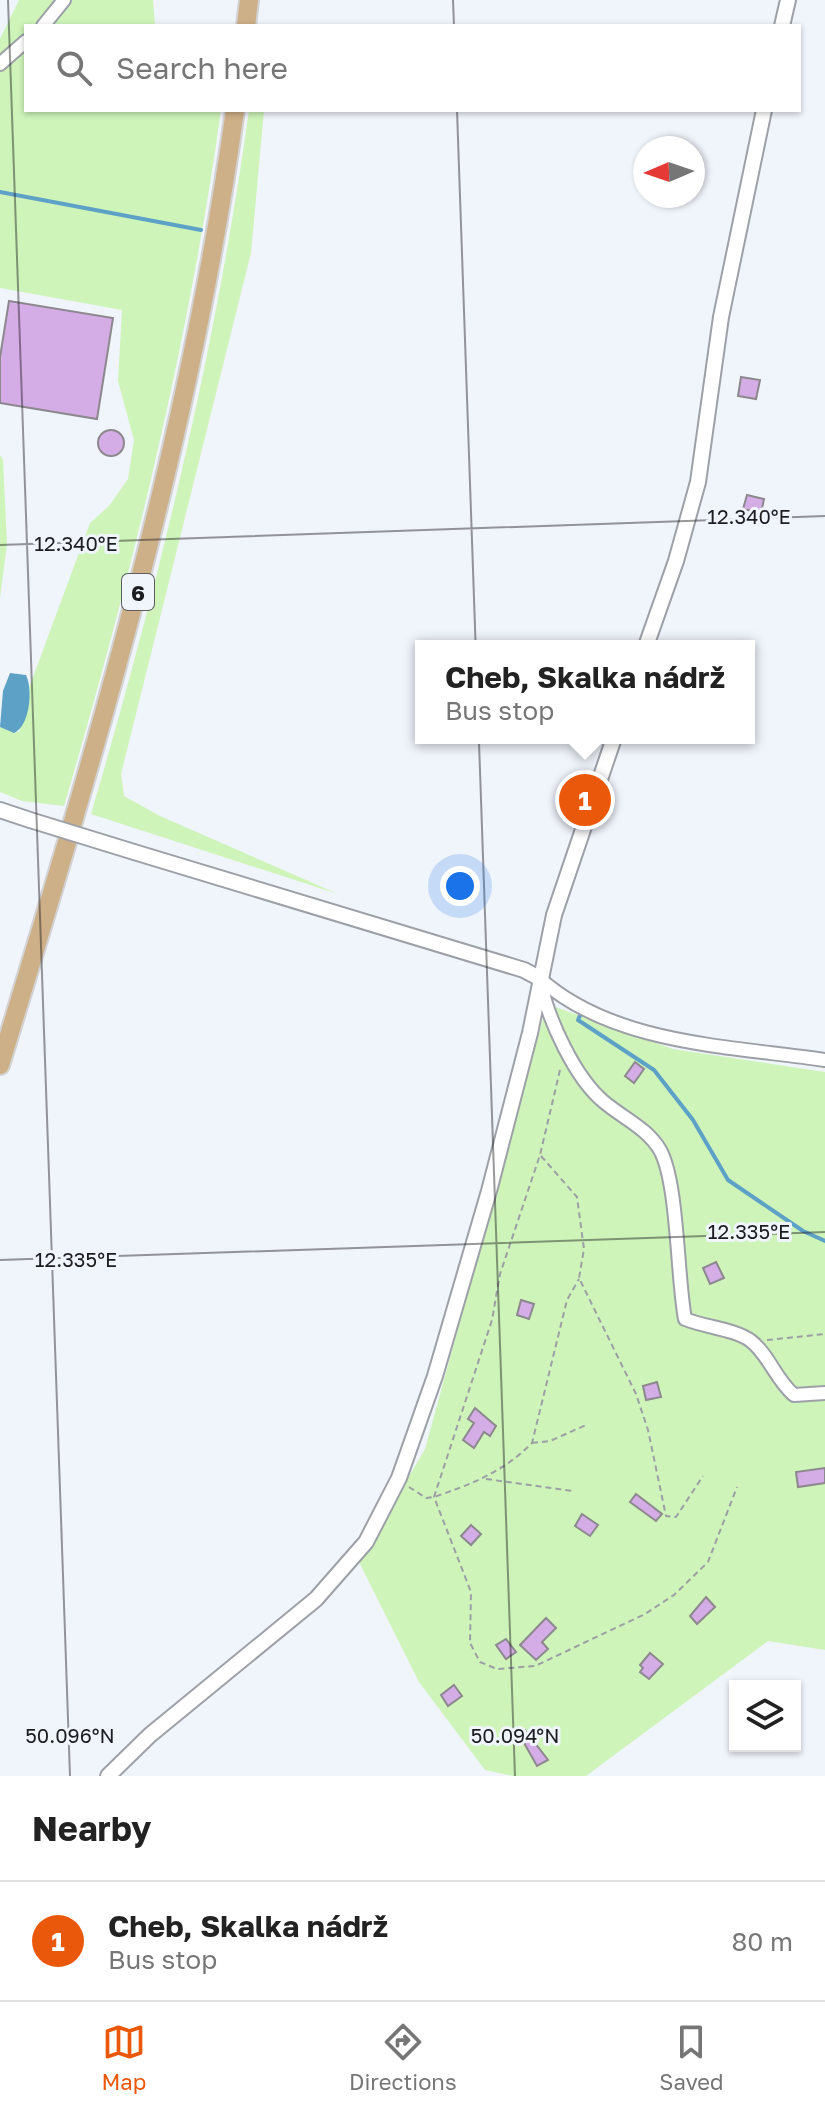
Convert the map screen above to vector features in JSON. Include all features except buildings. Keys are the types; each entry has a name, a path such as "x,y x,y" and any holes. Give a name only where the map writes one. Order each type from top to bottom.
{"main road":[{"path":"246,24 249,0"},
{"name":"6","path":"0,1065 86,783 150,550 200,323 235,112"}],"street":[{"path":"45,24 64,0"},
{"path":"782,24 788,0"},
{"path":"0,64 24,43"},
{"path":"648,640 676,561 698,482 721,317 764,112"},
{"path":"108,1776 150,1735 316,1599 366,1542 399,1478 435,1376 489,1191 530,1033 554,915 612,744"},
{"path":"0,810 524,970 539,978 558,995 593,1014 634,1028 825,1060"},
{"path":"539,978 544,1001 566,1049 603,1102 643,1129 660,1150 668,1177 685,1319 748,1339 794,1395 825,1393"}],"path":[{"path":"566,1049 540,1155 500,1274 492,1320 434,1497 471,1592 470,1643 480,1662 497,1669 535,1666 645,1614 674,1595 708,1562 737,1487"},
{"path":"399,1478 426,1498 434,1497 485,1479 516,1459 532,1443 567,1300 579,1278 584,1249 577,1197 540,1155"},
{"path":"579,1278 636,1394 648,1430 666,1516 676,1517 703,1476"},
{"path":"754,1344 774,1337 825,1334"},
{"path":"532,1443 550,1441 586,1425"},
{"path":"485,1479 573,1491"}],"green space":[{"path":"19,0 153,0 155,24 24,24 24,112 221,112 192,287 155,461 112,634 64,806 22,801 0,792 0,727 19,732 29,688 90,523 109,506 128,479 134,440 118,381 122,310 0,288 0,39"},
{"path":"249,112 264,112 251,253 121,774 124,796 160,816 338,894 91,814 140,640 183,465 236,199"},
{"path":"0,455 3,460 7,544 0,598"},
{"path":"547,1004 673,1049 825,1072 825,1650 768,1641 586,1776 513,1776 485,1770 419,1682 359,1562 425,1449"}],"water":[{"path":"10,673 26,675 29,689 27,715 14,733 0,727 3,691"}],"waterway":[{"path":"0,192 201,230"},
{"path":"582,1011 578,1020 654,1070 693,1120 728,1180 803,1231 825,1241"}],"place":[{"name":"Cheb, Skalka nádrž","path":"585,800"}]}
